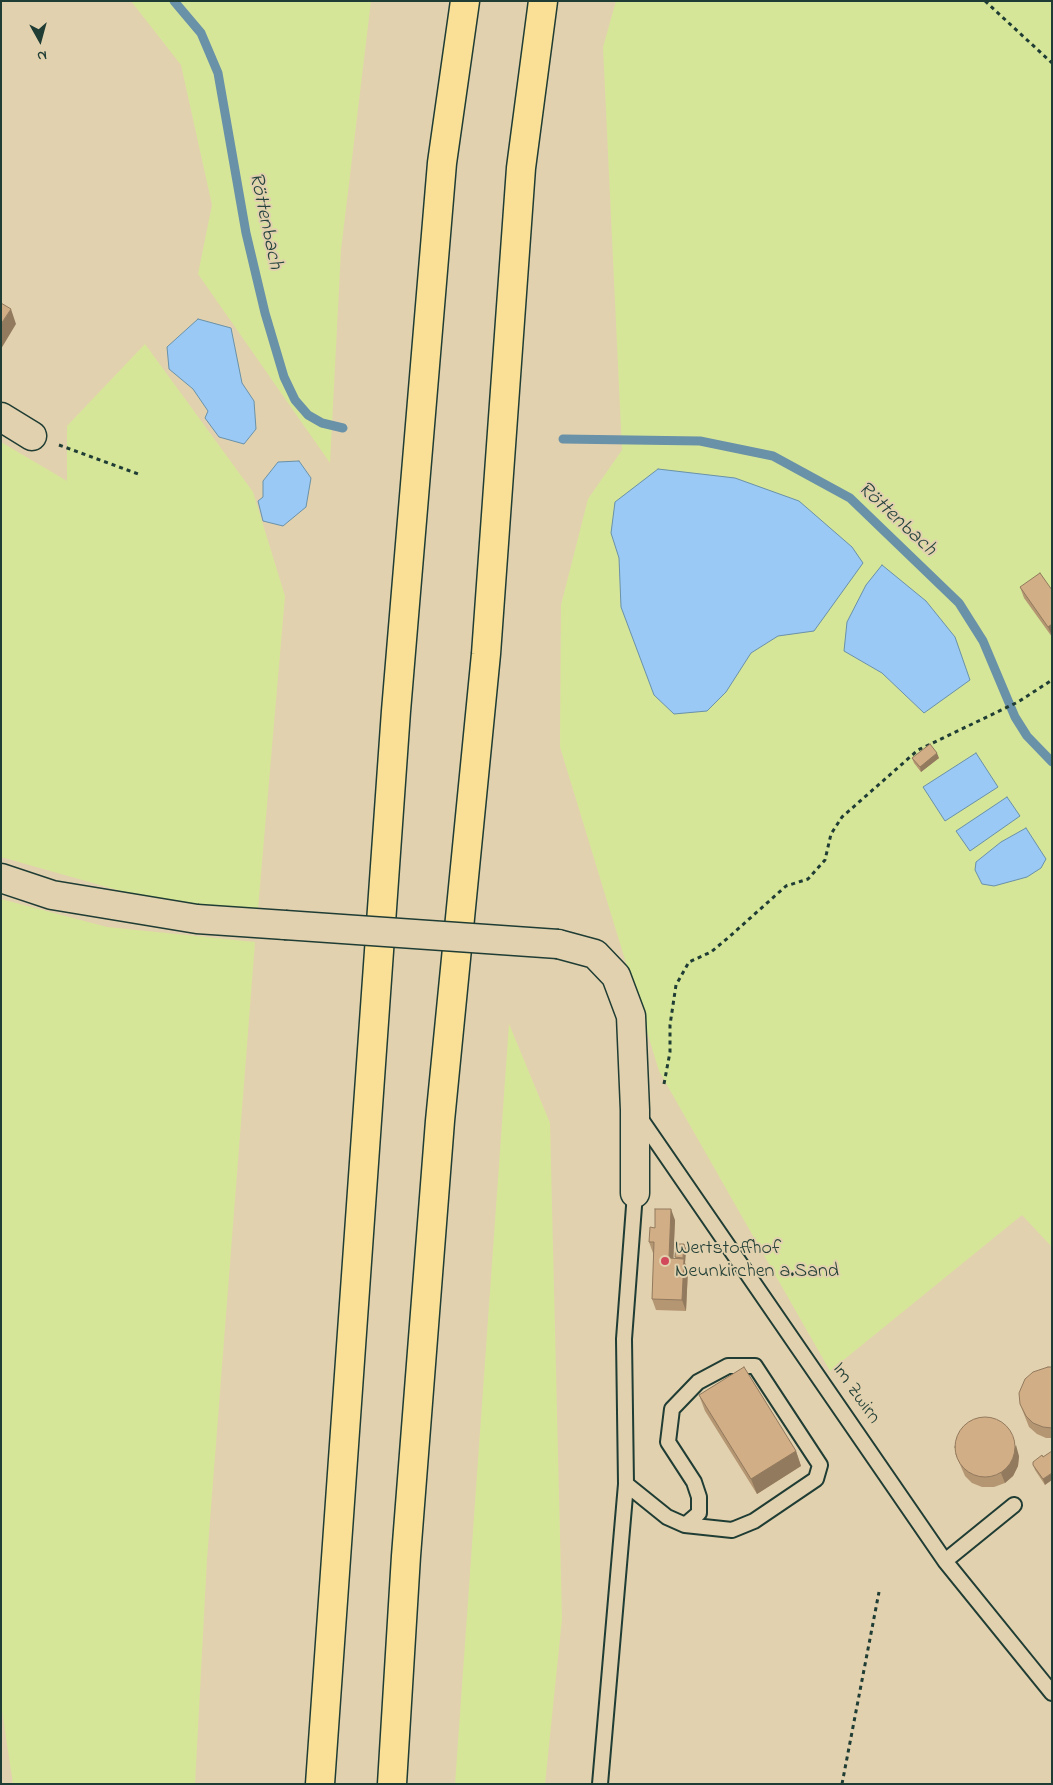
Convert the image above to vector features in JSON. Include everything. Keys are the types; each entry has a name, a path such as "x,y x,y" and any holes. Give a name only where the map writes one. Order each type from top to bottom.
{"highway":[{"path":"320,1784 396,701 442,163 465,1"},
{"path":"392,1784 406,1556 440,1122 486,654 521,168 543,1"}],"street":[{"path":"1,417 32,436"},
{"path":"1,878 52,895 197,919 558,944 595,954 616,976 631,1016 635,1110 635,1193"}],"lane":[{"name":"Im Zwirn","path":"635,1110 946,1561 1052,1693"},
{"path":"600,1784 626,1484 624,1339 635,1193"},
{"path":"626,1484 667,1517 685,1525 732,1530 754,1521 816,1479 820,1465 755,1366 728,1366 698,1382 672,1409 668,1442 694,1482 700,1497 699,1513 685,1525"},
{"path":"946,1561 1014,1505"}],"path":[{"path":"985,1 1052,63"},
{"path":"32,436 141,475"},
{"path":"635,1110 663,1091 670,1052 670,1025 676,985 689,962 711,952 786,886 808,879 825,860 832,834 842,817 918,750 1018,702 1052,680"},
{"path":"842,1784 879,1592"}],"green space":[{"path":"131,1 371,1 341,250 330,463 198,274 212,205 181,65"},
{"path":"616,1 1052,1 1052,1247 1022,1215 830,1371 659,1071 560,747 561,605 588,499 622,450 603,47","holes":["619,558 814,631 778,636 751,653 726,692 621,607","882,566 926,601 955,637 924,713 882,673 844,651"]},
{"path":"145,344 253,492 285,596 258,909 190,905 128,893 1,857 1,442 67,481 67,426"},
{"path":"1,899 107,927 255,942 207,1559 195,1784 13,1784 1,1704"},
{"path":"509,1024 550,1123 562,1619 545,1784 455,1784"}],"water":[{"path":"198,319 231,328 242,383 254,401 256,429 244,444 219,437 205,418 208,411 193,389 169,369 167,347"},
{"path":"299,461 311,478 306,507 283,526 263,521 258,501 263,497 263,481 278,462"},
{"path":"658,469 735,478 799,501 852,547 863,563 814,631 778,636 751,653 726,692 707,711 674,714 654,695 621,607 619,558 611,533 615,502"},
{"path":"882,565 926,601 955,637 970,680 924,713 882,673 844,651 847,622 866,585"},
{"path":"976,753 998,787 945,821 923,787"},
{"path":"1007,797 1020,816 970,851 956,831"},
{"path":"1026,828 1046,859 1041,868 1027,877 994,886 982,884 975,870 976,862 1001,842"}],"building":[{"path":"1,303 11,309 1,324"},
{"path":"1040,573 1052,590 1052,624 1048,627 1020,587"},
{"path":"930,744 937,753 920,767 912,758"},
{"name":"Wertstoffhof Neunkirchen a.Sand","path":"655,1209 671,1209 669,1258 684,1259 682,1300 652,1299 654,1242 649,1242 650,1227 655,1228"},
{"path":"676,1244 684,1244 683,1258 675,1257"},
{"path":"744,1367 796,1451 751,1479 699,1395"},
{"path":"1052,1367 1052,1428 1033,1423 1026,1416 1020,1404 1019,1393 1025,1379 1033,1372"},
{"path":"979,1417 991,1417 1002,1422 1010,1430 1015,1441 1013,1459 1002,1472 991,1477 979,1477 968,1472 960,1464 955,1453 955,1441 960,1430 968,1422"},
{"path":"1052,1451 1052,1473 1043,1479 1033,1465 1033,1462 1042,1455 1043,1457"}],"waterway":[{"name":"Röttenbach","path":"174,1 201,33 218,73 246,233 265,313 284,377 295,400 308,415 322,423 343,428"},
{"name":"Röttenbach","path":"563,439 700,441 773,456 850,498 959,603 983,641 1015,717 1027,736 1052,762"}],"place":[{"name":"Wertstoffhof Neunkirchen a.Sand","path":"665,1261"}]}
